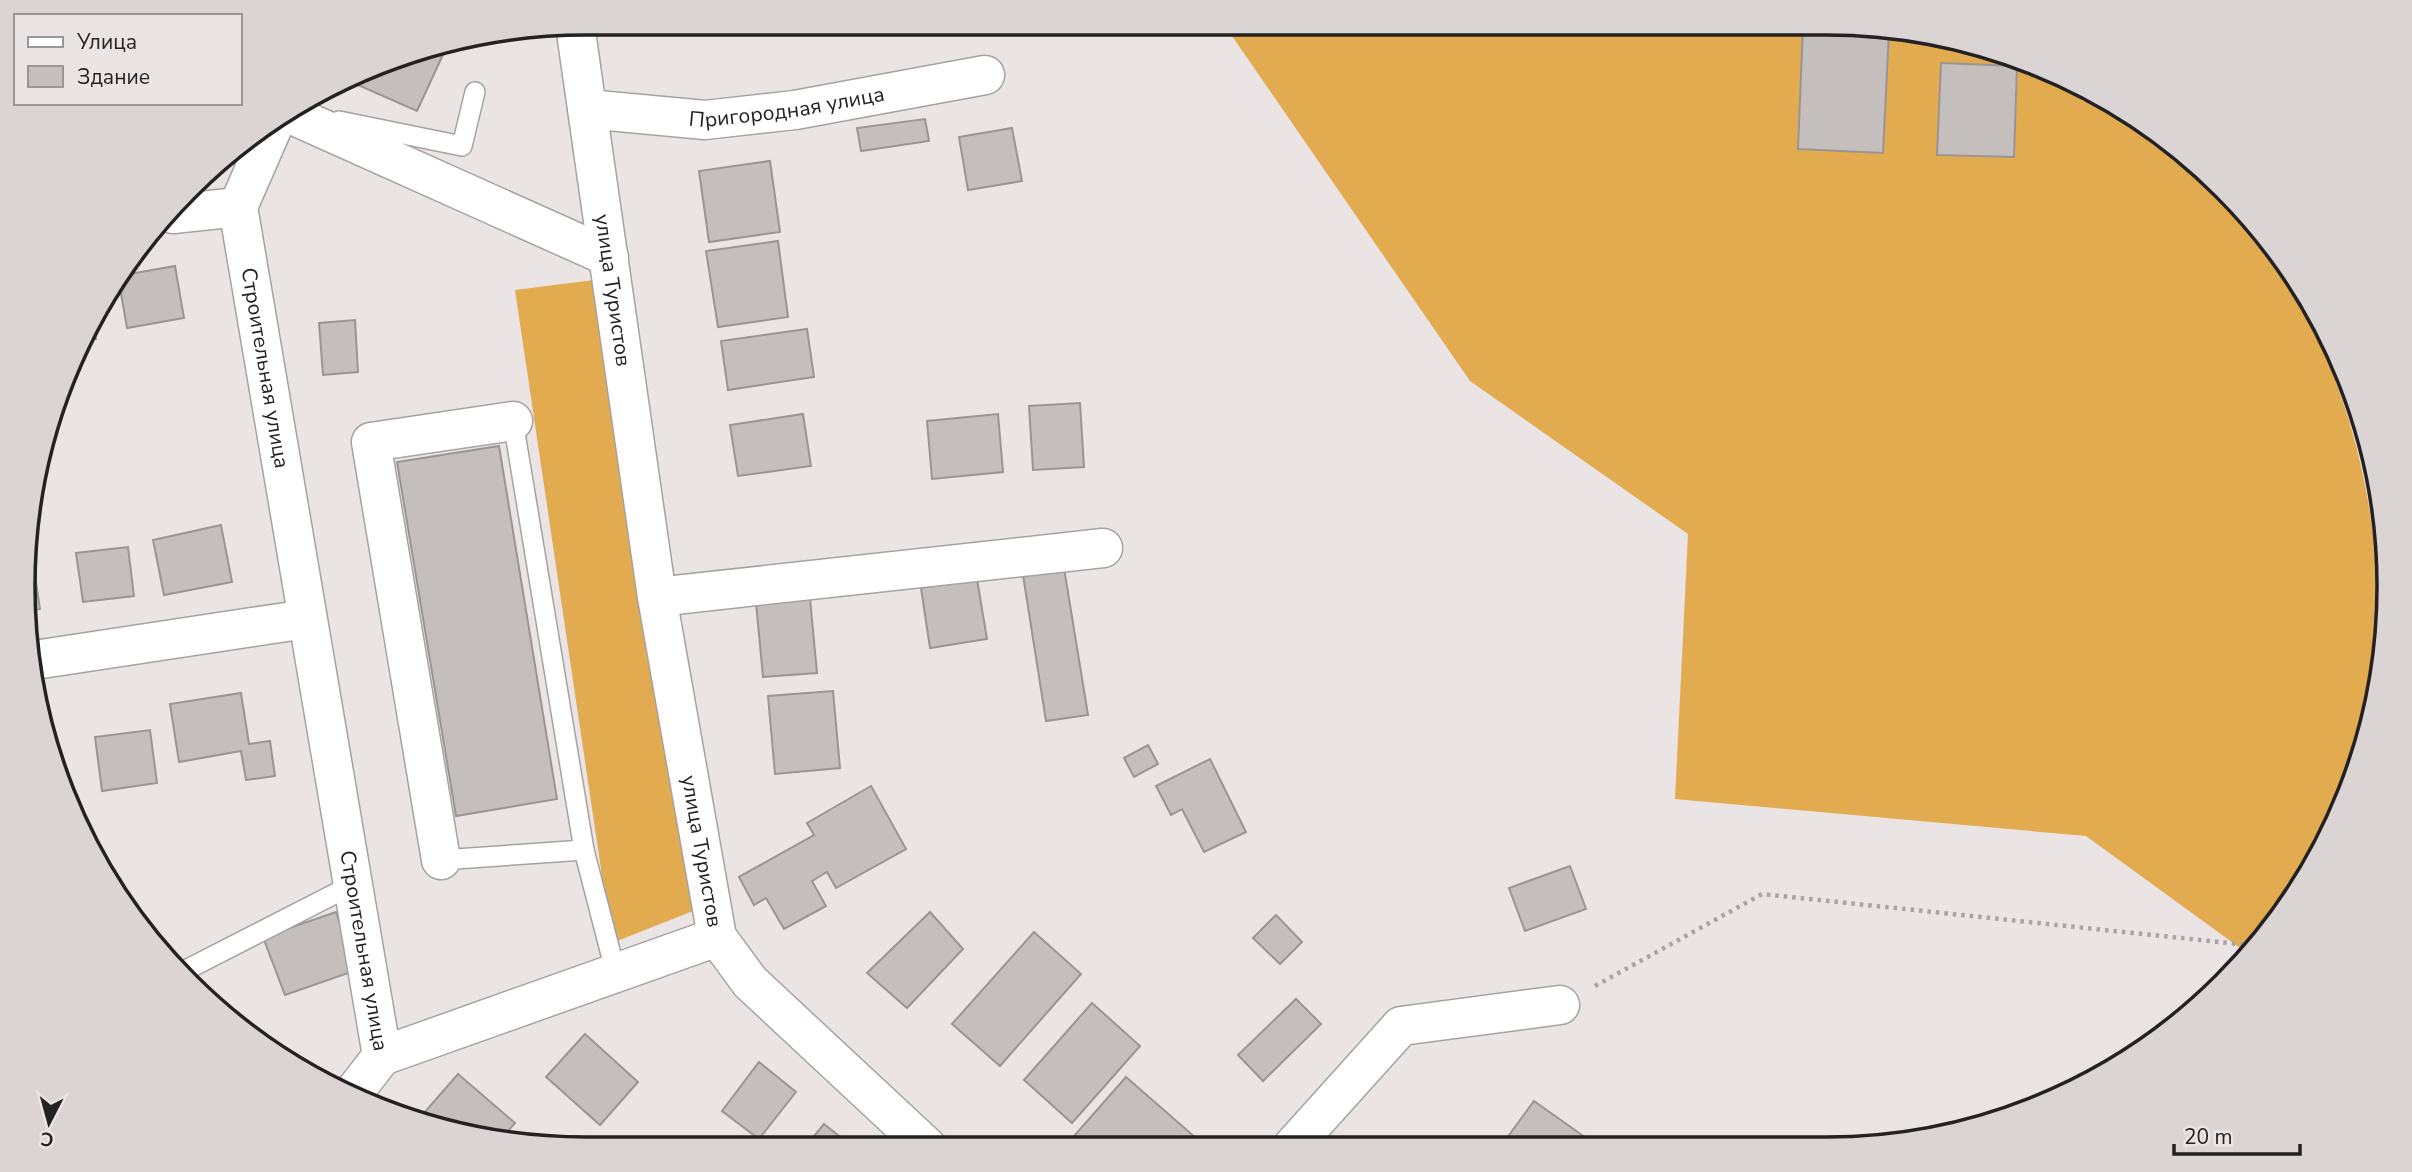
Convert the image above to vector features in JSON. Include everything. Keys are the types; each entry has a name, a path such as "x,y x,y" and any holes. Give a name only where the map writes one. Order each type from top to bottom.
{"street":[{"name":"улица Туристов","path":"577,35 657,597 717,937 750,982 916,1137"},
{"name":"Пригородная улица","path":"587,109 705,120 794,110 985,75"},
{"path":"299,116 609,257"},
{"path":"181,213 238,207 269,136"},
{"name":"Строительная улица","path":"238,207 382,1056 717,937"},
{"path":"441,860 371,442 513,421"},
{"path":"657,597 1103,548"},
{"path":"40,660 307,624"},
{"path":"1301,1137 1401,1026 1560,1005"},
{"path":"358,1087 382,1056"}],"lane":[{"path":"301,115 462,146 475,92"},
{"path":"513,421 584,850 616,974"},
{"path":"441,860 584,850"},
{"path":"189,968 352,885"}],"path":[{"path":"1560,1005 1762,894 2244,945"}],"shaded area":[{"path":"1231,35 1862,36 1933,46 2003,64 2070,92 2102,109 2161,149 2189,172 2216,196 2263,251 2284,280 2315,334 2350,424 2371,523 2376,622 2366,693 2348,763 2320,830 2303,861 2284,892 2241,948 2086,836 1675,799 1688,534 1470,381"},
{"path":"602,279 693,911 612,943 515,290"}],"building":[{"path":"1803,35 1889,39 1883,153 1798,149"},
{"path":"443,54 417,111 358,85 409,64"},
{"path":"1941,63 2007,66 2017,69 2014,157 1937,155"},
{"path":"925,119 929,141 861,151 857,128"},
{"path":"1012,128 1022,181 968,190 959,137"},
{"path":"770,161 780,232 709,242 699,171"},
{"path":"778,241 788,317 718,327 706,251"},
{"path":"175,266 184,318 127,328 121,292 133,273"},
{"path":"355,320 358,372 323,375 319,323"},
{"path":"807,329 814,377 728,390 721,341"},
{"path":"1080,403 1084,467 1033,470 1029,406"},
{"path":"803,414 811,466 738,476 730,425"},
{"path":"998,414 1003,472 932,479 927,421"},
{"path":"499,446 557,799 456,816 397,462"},
{"path":"221,525 232,582 164,595 153,540"},
{"path":"128,547 134,596 83,602 76,553"},
{"path":"1064,568 1088,715 1046,721 1023,575"},
{"path":"35,577 40,609 36,610"},
{"path":"977,579 987,639 930,648 921,588"},
{"path":"810,598 817,673 763,677 756,603"},
{"path":"833,691 840,768 775,774 768,696"},
{"path":"241,693 249,744 270,741 275,776 246,780 241,751 179,762 170,704"},
{"path":"150,730 157,783 102,791 95,737"},
{"path":"1148,745 1158,764 1134,777 1124,758"},
{"path":"1210,759 1246,832 1204,852 1182,809 1171,815 1156,786"},
{"path":"871,786 906,849 836,888 827,872 812,881 826,906 784,929 766,898 754,905 739,877 814,835 807,823"},
{"path":"1570,866 1586,909 1525,931 1509,888"},
{"path":"336,912 357,970 285,995 263,937"},
{"path":"930,912 963,949 907,1008 867,973"},
{"path":"1276,915 1302,942 1280,964 1253,938"},
{"path":"1034,932 1081,974 1000,1066 952,1024"},
{"path":"1296,999 1321,1024 1263,1081 1238,1055"},
{"path":"1092,1003 1140,1046 1072,1123 1024,1080"},
{"path":"585,1034 638,1082 600,1125 546,1077"},
{"path":"759,1062 796,1092 761,1137 756,1137 722,1111"},
{"path":"458,1074 515,1123 508,1131 424,1113"},
{"path":"1126,1077 1195,1137 1073,1137"},
{"path":"1534,1101 1585,1137 1508,1137"},
{"path":"824,1124 840,1137 813,1137"}]}
